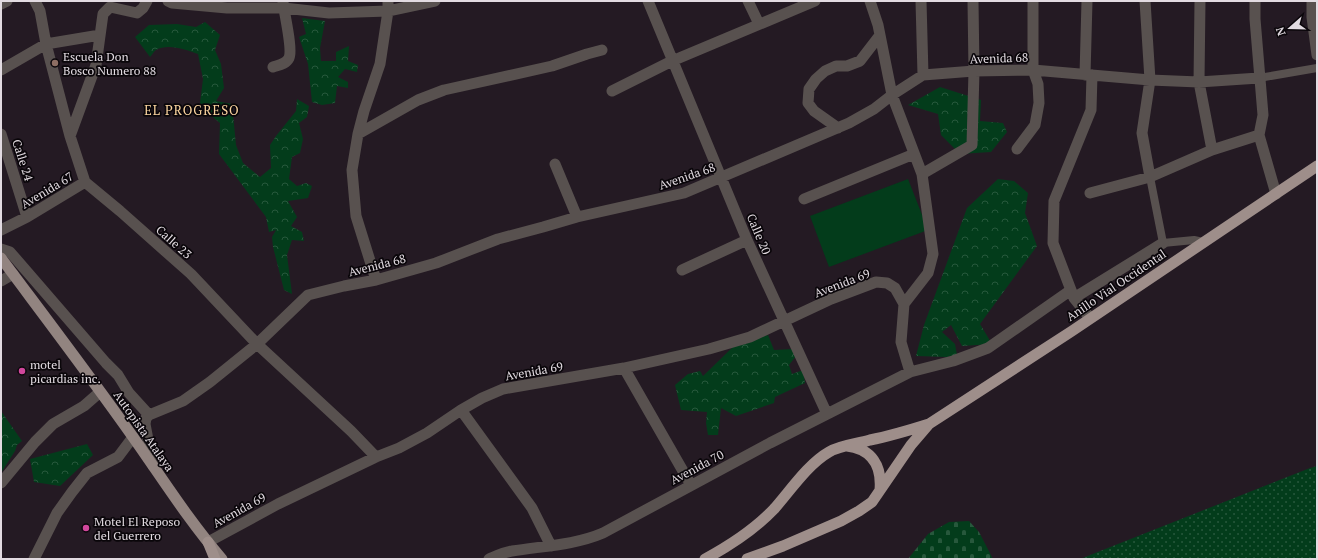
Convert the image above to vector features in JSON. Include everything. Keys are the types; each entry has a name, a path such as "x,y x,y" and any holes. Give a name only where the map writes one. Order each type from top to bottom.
{"highway":[{"name":"Anillo Vial Occidental","path":"747,559 783,546 841,521 859,511 872,502 910,445 929,424 1317,166"},
{"name":"Anillo Vial Occidental","path":"705,559 734,541 773,510 810,467 830,451 929,424"},
{"path":"844,446 865,452 873,460 880,474 880,491"},
{"path":"208,542 216,559"},
{"path":"769,559 783,546"}],"main road":[{"name":"Autopista Atalaya","path":"1,258 133,437 208,542 222,559"}],"street":[{"path":"1,4 7,1"},
{"path":"35,1 40,11 46,44 70,136 85,182"},
{"path":"70,136 96,65 103,14 110,7 137,13 143,8 147,1"},
{"path":"168,1 180,4 226,8 284,5 329,13 435,1"},
{"name":"Calle 20","path":"648,1 747,240 827,414"},
{"path":"748,1 759,24"},
{"path":"612,91 672,61 815,1"},
{"path":"870,1 880,35 892,95 922,174 933,254 928,273 904,304 901,342 910,372"},
{"path":"921,1 923,75"},
{"path":"922,174 972,145 974,71 973,1"},
{"path":"1017,149 1035,125 1039,103 1038,84 1033,70 1033,1"},
{"path":"1087,1 1088,75 1091,110 1054,200 1053,243 1072,294 1090,318"},
{"path":"1145,1 1150,80 1142,133 1163,243 1194,240 1203,242"},
{"path":"1200,1 1200,82 1212,150"},
{"path":"1255,1 1259,78 1263,114 1259,135 1276,194"},
{"path":"1312,1 1312,17 1317,55"},
{"path":"273,67 285,63 289,57 290,49 284,5"},
{"path":"376,280 356,216 352,170 358,134 380,64 388,6"},
{"path":"1,70 46,44 100,35"},
{"path":"838,128 814,111 808,103 809,89 816,79 825,71 836,66 847,66 860,61 880,35"},
{"path":"358,134 418,100 444,90 552,66 602,50"},
{"name":"Avenida 68","path":"149,415 183,401 210,382 256,344 308,295 376,280 436,263 498,239 577,217 684,193 849,123 874,109 892,95 923,75 974,71 1033,70 1150,80 1200,82 1259,78 1317,68"},
{"name":"Calle 24","path":"1,134 28,217"},
{"path":"1090,193 1150,177 1212,150 1259,135"},
{"path":"804,199 914,154"},
{"path":"555,164 577,217"},
{"name":"Avenida 67","path":"1,230 28,217 85,182"},
{"name":"Calle 23","path":"85,182 191,274 256,344 351,430 376,457"},
{"path":"682,270 747,240"},
{"name":"Avenida 70","path":"489,559 511,551 551,546 592,538 603,533 691,485 910,372 953,361 988,348 1072,294 1163,243"},
{"path":"1,249 10,252 118,375 129,393 149,415 146,418 145,424 154,468"},
{"path":"1,281 12,274"},
{"name":"Avenida 69","path":"208,542 278,504 376,457 399,448 422,436 482,398 503,389 624,368 709,349 750,337 831,300 876,282 887,283 895,288 904,304"},
{"path":"624,368 691,485"},
{"path":"1,483 35,442 53,424 84,406 100,392"},
{"path":"461,410 532,508 551,546"},
{"path":"34,559 57,513 87,473 118,457 133,437"}],"green space":[{"path":"302,18 325,21 320,48 321,61 336,61 336,52 349,46 348,61 358,65 357,72 345,69 338,77 348,82 348,88 337,86 335,103 322,105 312,102 308,64 299,37 306,34"},
{"path":"205,22 220,35 215,50 221,64 224,88 216,101 232,104 236,145 243,163 260,177 271,168 270,145 296,111 297,99 309,106 307,117 299,123 303,139 300,153 292,157 289,179 297,186 306,183 312,186 308,198 288,201 297,217 291,226 302,232 304,241 292,240 287,255 292,294 284,290 273,247 272,237 276,230 269,232 266,217 219,154 220,123 209,114 200,103 203,79 198,54 177,48 166,47 154,51 150,57 135,37 149,25 177,24 196,27"},
{"path":"940,87 981,100 980,121 1003,123 1007,132 991,152 960,154 941,135 938,114 908,105"},
{"path":"908,179 928,230 829,267 810,216"},
{"path":"998,179 1014,181 1028,193 1025,213 1037,246 980,324 992,344 962,346 951,325 942,332 955,344 957,355 947,357 916,356 924,325 967,208"},
{"path":"768,335 774,350 793,349 796,356 789,365 792,374 803,370 805,383 775,397 774,403 736,416 721,408 718,435 708,435 706,423 707,412 681,410 675,385 688,374 700,371 703,376 735,345"},
{"path":"1,411 22,441 17,445 15,451 1,473"},
{"path":"87,444 93,455 60,486 34,482 30,459"},
{"path":"1317,466 1317,559 1080,559 1310,468"},
{"path":"969,521 979,532 993,559 908,559 928,534 949,522"}],"place":[{"name":"Escuela Don Bosco Numero 88","path":"55,63"},
{"name":"motel picardias inc.","path":"22,371"},
{"name":"Motel El Reposo del Guerrero","path":"86,528"}],"district":[{"name":"EL PROGRESO","path":"192,110"}]}
